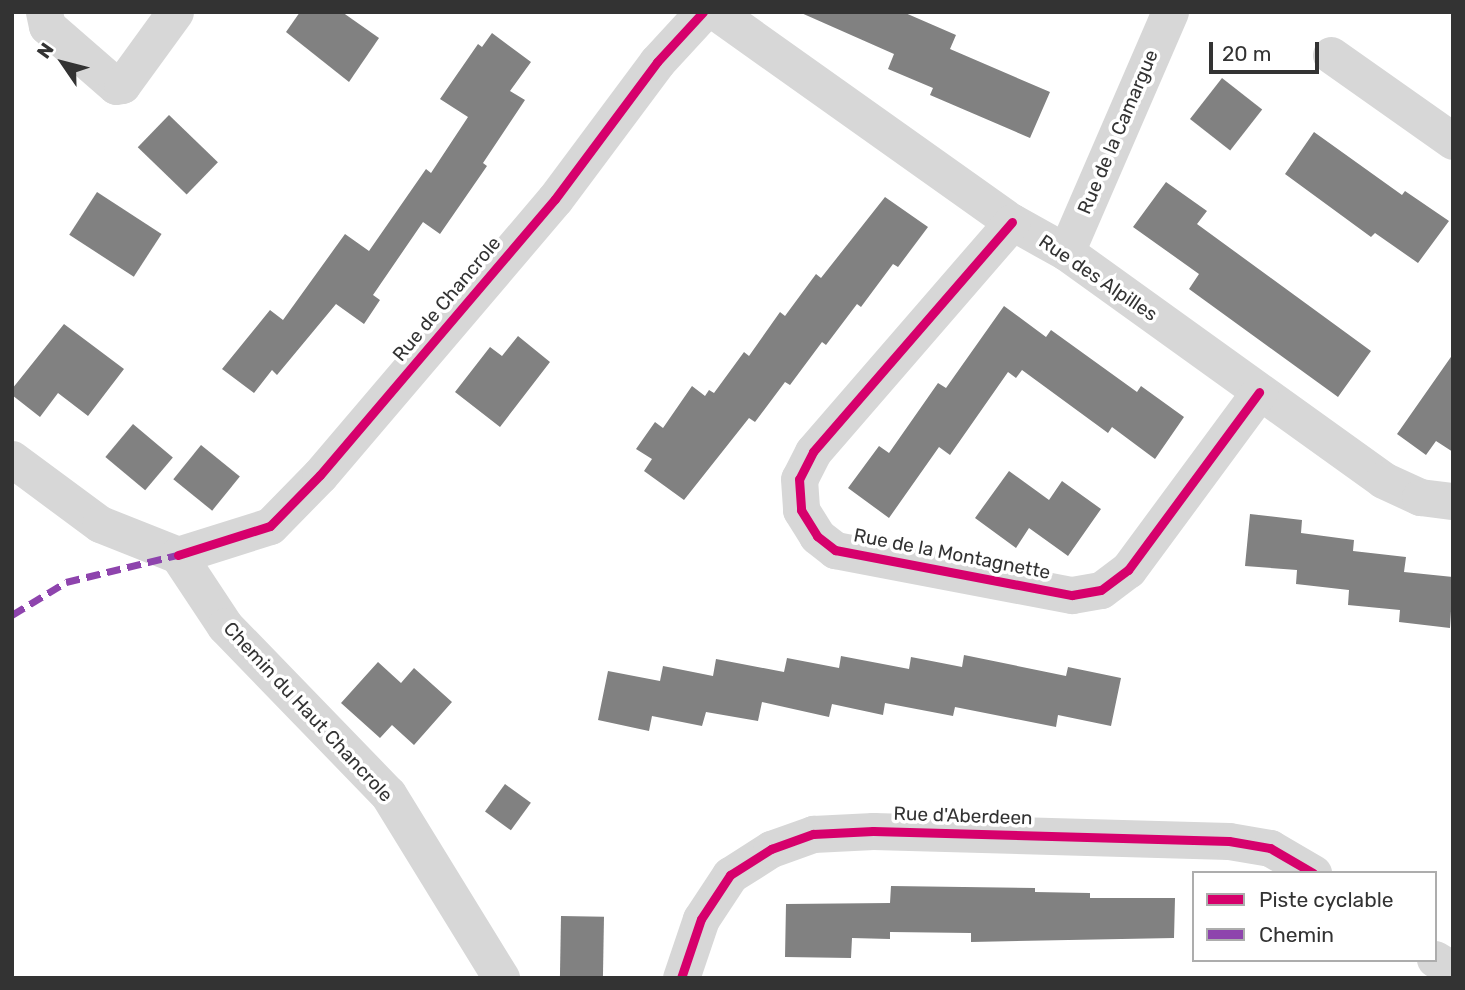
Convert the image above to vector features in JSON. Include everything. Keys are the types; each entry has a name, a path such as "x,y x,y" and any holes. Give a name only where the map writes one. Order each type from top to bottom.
{"street":[{"path":"44,12 47,26 116,86 122,85 175,12"},
{"name":"Rue de Chancrole","path":"178,555 270,526 320,475 555,199 657,62 703,12"},
{"name":"Rue des Alpilles","path":"716,12 1012,222 1066,252 1383,480 1420,497 1453,501"},
{"name":"Rue de la Camargue","path":"1066,252 1170,12"},
{"path":"1331,55 1453,141"},
{"name":"Rue de la Montagnette","path":"1012,222 813,452 799,479 801,510 817,536 835,550 1072,595 1101,590 1128,570 1259,392"},
{"path":"12,459 100,524 178,555"},
{"name":"Chemin du Haut Chancrole","path":"178,555 226,626 388,794 501,978"},
{"name":"Rue d'Aberdeen","path":"681,978 701,919 730,875 771,849 813,834 873,831 1229,841 1270,848 1310,871"},
{"path":"1437,960 1453,970"}],"building":[{"path":"300,12 342,12 379,38 349,82 286,32"},
{"path":"799,12 903,12 956,35 950,49 1050,92 1030,138 930,95 933,88 888,69 894,54"},
{"path":"492,33 531,62 510,91 525,100 483,163 487,166 440,234 423,222 373,295 380,300 364,324 336,304 277,375 272,370 254,393 222,369 270,310 283,320 345,234 369,251 426,169 431,173 468,117 440,99 478,44 482,47"},
{"path":"1222,78 1262,109 1230,150 1190,119"},
{"path":"169,115 218,162 187,195 138,147"},
{"path":"1314,132 1402,195 1405,191 1449,221 1418,263 1375,233 1371,237 1285,174"},
{"path":"1166,182 1207,211 1197,224 1371,351 1338,397 1189,289 1199,274 1133,227"},
{"path":"97,192 162,234 134,277 69,235"},
{"path":"885,197 928,227 898,267 893,264 861,307 857,304 826,345 822,342 790,385 785,382 755,422 749,418 684,500 644,471 652,459 636,449 655,422 663,428 692,386 705,396 709,390 714,393 744,352 749,356 780,312 785,316 816,274 821,278"},
{"path":"1004,306 1046,337 1051,330 1137,392 1141,386 1184,417 1155,459 1112,427 1108,433 1022,370 1016,378 1008,372 950,455 939,447 889,518 848,488 879,446 889,453 938,383 946,388"},
{"path":"64,324 124,369 88,416 58,393 40,417 12,395 12,389"},
{"path":"518,336 550,362 500,427 455,392 490,347 502,356"},
{"path":"1453,354 1453,452 1436,441 1426,455 1397,434"},
{"path":"133,424 173,457 145,490 105,457"},
{"path":"201,445 240,476 212,511 173,479"},
{"path":"1009,471 1049,500 1062,481 1101,509 1068,556 1029,528 1016,548 975,518"},
{"path":"1250,514 1302,520 1301,533 1354,540 1353,551 1406,557 1404,572 1453,577 1450,628 1399,622 1400,610 1348,605 1349,590 1296,584 1297,570 1245,566"},
{"path":"964,655 1066,676 1068,667 1121,678 1111,726 1058,715 1056,727 955,707 953,716 885,703 883,715 832,704 829,717 762,702 758,721 706,712 702,726 652,716 649,731 598,720 608,671 660,681 663,666 713,676 716,659 784,672 787,658 839,668 841,656 909,669 911,657 962,667"},
{"path":"378,662 401,683 414,668 452,702 414,745 392,725 380,738 341,703"},
{"path":"505,784 531,803 511,830 485,812"},
{"path":"891,886 1035,888 1035,892 1090,893 1090,898 1175,898 1174,938 971,942 971,933 890,932 890,939 852,938 851,958 785,957 786,904 890,903"},
{"path":"561,916 604,917 603,978 560,978"}],"marked path":[{"path":"12,615 66,582 178,555"}],"cycle path":[{"path":"178,555 270,526 320,475 555,199 657,62 703,12"},
{"path":"1012,222 813,452 799,479 801,510 817,536 835,550 1072,595 1101,590 1128,570 1259,392"},
{"path":"681,978 701,919 730,875 771,849 813,834 873,831 1229,841 1270,848 1310,871"}]}
